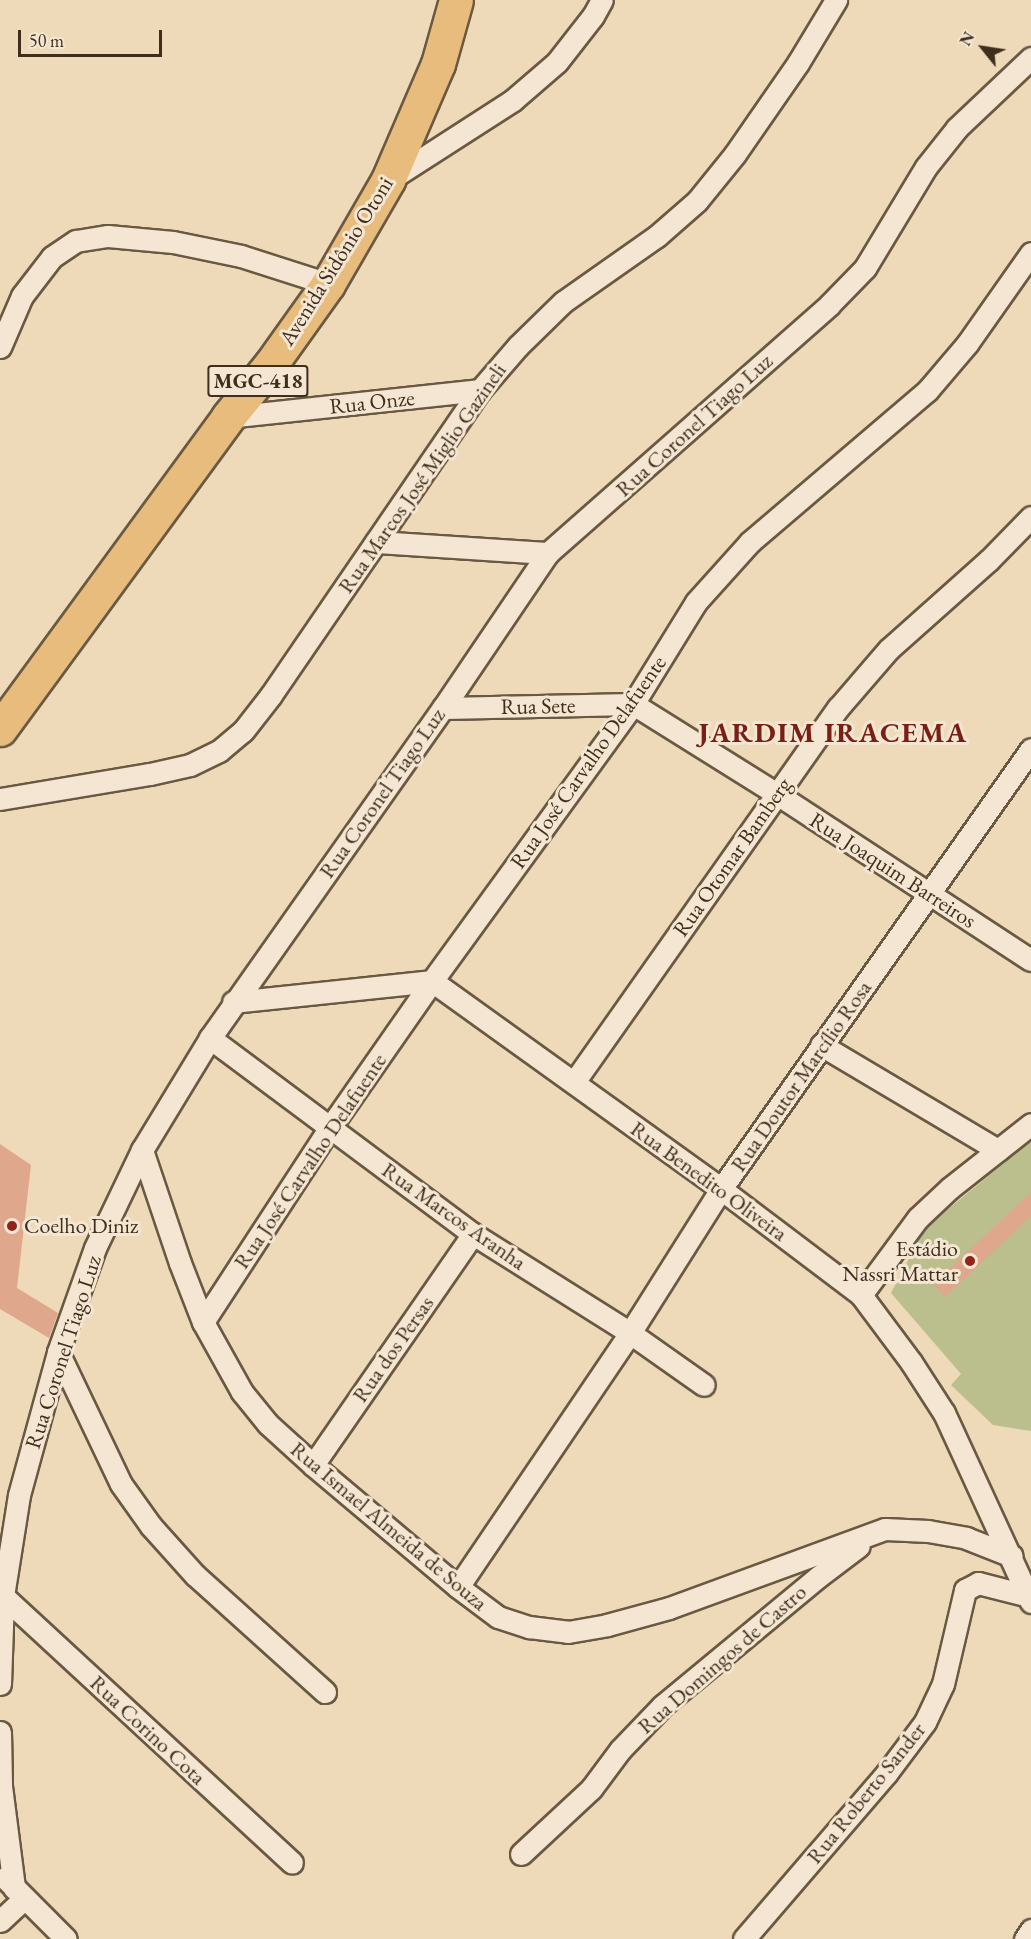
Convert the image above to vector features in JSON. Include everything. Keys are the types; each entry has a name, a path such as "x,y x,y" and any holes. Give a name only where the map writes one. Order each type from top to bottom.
{"main road":[{"name":"Avenida Sidônio Otoni","path":"0,729 228,417 272,364 328,284 388,180 438,64 456,0"}],"street":[{"path":"388,180 513,100 557,62 602,0"},
{"name":"Rua Marcos José Miglio Gazineli","path":"0,799 150,774 190,765 219,751 243,731 271,695 480,390 518,346 563,302 657,236 697,201 741,145 798,63 836,0"},
{"name":"Rua Coronel Tiago Luz","path":"0,1684 3,1596 19,1495 58,1352 95,1248 142,1150 210,1038 548,553 836,298 865,268 926,167 957,128 1031,58"},
{"path":"0,347 22,297 52,257 76,241 108,236 173,242 241,256 328,284"},
{"name":"Rua José Carvalho Delafuente","path":"203,1322 331,1126 432,981 633,704 696,602 750,542 927,391 967,344 1031,253"},
{"name":"Rua Onze","path":"228,417 480,390"},
{"name":"Rua Otomar Bamberg","path":"574,1082 838,708 889,649 989,560 1031,517"},
{"path":"376,542 548,553"},
{"name":"Rua Sete","path":"442,708 633,704"},
{"name":"Rua Joaquim Barreiros","path":"633,704 777,794 1031,960"},
{"name":"Rua Doutor Marcílio Rosa","path":"458,1587 630,1333 721,1189 1031,749"},
{"path":"233,1002 432,981"},
{"name":"Rua Benedito Oliveira","path":"432,981 721,1189 861,1295 911,1362 944,1413 1030,1599"},
{"name":"Rua Marcos Aranha","path":"210,1038 473,1234 630,1333 704,1384"},
{"path":"822,1045 998,1150"},
{"path":"861,1295 918,1218 1031,1124"},
{"name":"Rua Ismael Almeida de Souza","path":"142,1150 180,1263 203,1322 242,1392 268,1424 313,1465 458,1587 498,1617 529,1627 568,1632 669,1608 885,1529 928,1531 966,1538 1011,1556"},
{"name":"Rua dos Persas","path":"313,1465 473,1234"},
{"path":"58,1352 121,1484 150,1526 195,1575 325,1692"},
{"name":"Rua Domingos de Castro","path":"521,1854 584,1796 620,1750 662,1706 818,1577 885,1529"},
{"name":"Rua Roberto Sander","path":"744,1939 886,1774 925,1722 943,1684 965,1590 978,1583 1030,1599"},
{"name":"Rua Corino Cota","path":"3,1596 292,1863"},
{"path":"0,1732 1,1786 19,1894 0,1921"},
{"path":"0,1872 19,1894 66,1939"},
{"path":"1025,1939 1031,1930"}],"green space":[{"name":"Estádio Nassri Mattar","path":"1031,1141 1031,1431 993,1425 951,1385 961,1374 891,1293 925,1228"}],"building":[{"name":"Coelho Diniz","path":"0,1144 31,1165 17,1288 58,1313 49,1338 0,1309"},
{"path":"1031,1192 1031,1216 945,1297 933,1284"}],"place":[{"name":"Coelho Diniz","path":"12,1226"},
{"name":"Estádio Nassri Mattar","path":"970,1261"}],"district":[{"name":"JARDIM IRACEMA","path":"833,732"}]}
